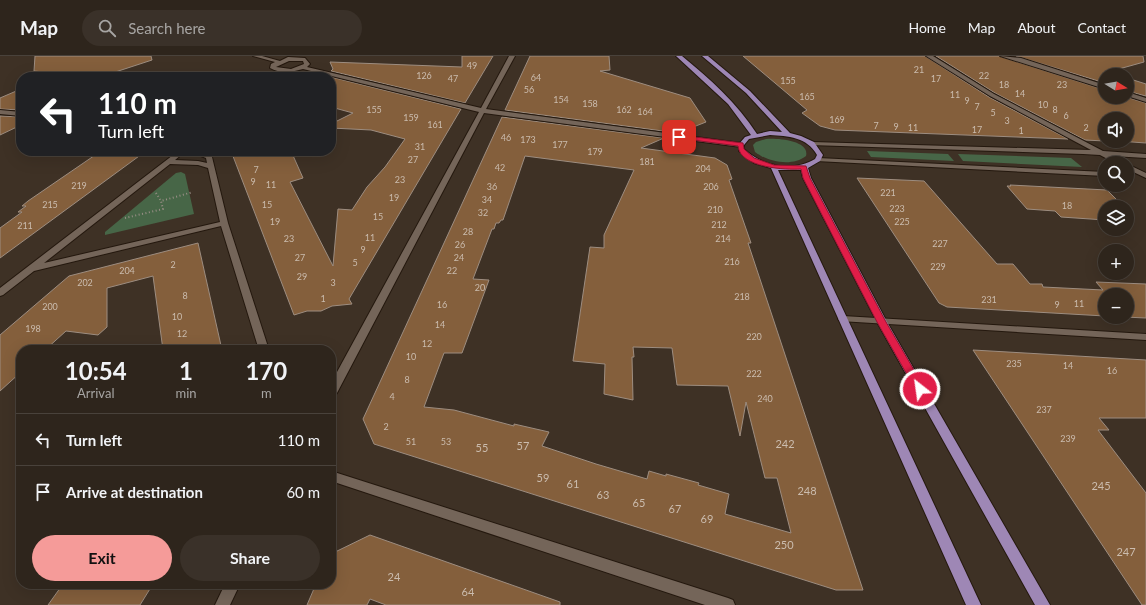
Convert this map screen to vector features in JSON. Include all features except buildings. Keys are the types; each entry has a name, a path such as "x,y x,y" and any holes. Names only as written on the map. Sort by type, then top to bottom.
{"main road":[{"path":"679,56 713,86 736,111 754,135"},
{"path":"705,56 748,92 788,135"},
{"path":"770,133 788,135 812,144 818,149 820,155 818,160 804,167 784,168 752,160 741,150 741,145 747,138 754,135 770,133"},
{"path":"773,166 974,605"},
{"path":"804,167 807,178 882,322 1043,605"}],"street":[{"path":"256,56 279,62"},
{"path":"336,375 484,111 512,56"},
{"path":"928,56 992,95 1106,156"},
{"path":"1003,56 1019,59 1098,85"},
{"path":"302,67 305,66 307,62 299,57 273,65 273,68 283,70 302,67 323,72"},
{"path":"336,75 484,111 741,145"},
{"path":"1134,96 1146,100"},
{"path":"0,112 16,114"},
{"path":"812,144 1100,153 1146,156"},
{"path":"0,293 175,156"},
{"path":"206,156 209,158 224,223 262,345"},
{"path":"818,160 1098,174"},
{"path":"168,162 198,163 210,166"},
{"path":"1134,170 1146,176"},
{"path":"1134,176 1146,176"},
{"path":"31,269 224,223"},
{"path":"843,319 1146,337"},
{"path":"336,478 728,605"},
{"path":"222,605 230,589"}],"path":[{"path":"122,219 164,209 153,189"},
{"path":"160,201 192,192"}],"green space":[{"path":"766,139 777,139 798,143 803,146 806,151 806,156 794,161 773,161 755,152 753,145 756,142"},
{"path":"867,151 948,154 954,161 871,157"},
{"path":"958,154 1071,158 1082,167 963,161"},
{"path":"181,172 185,174 194,214 105,235 105,232 176,173"}],"route":[{"path":"679,137 741,145 741,150 745,155 761,164 784,168 804,167 807,178 882,322 920,389"}]}
